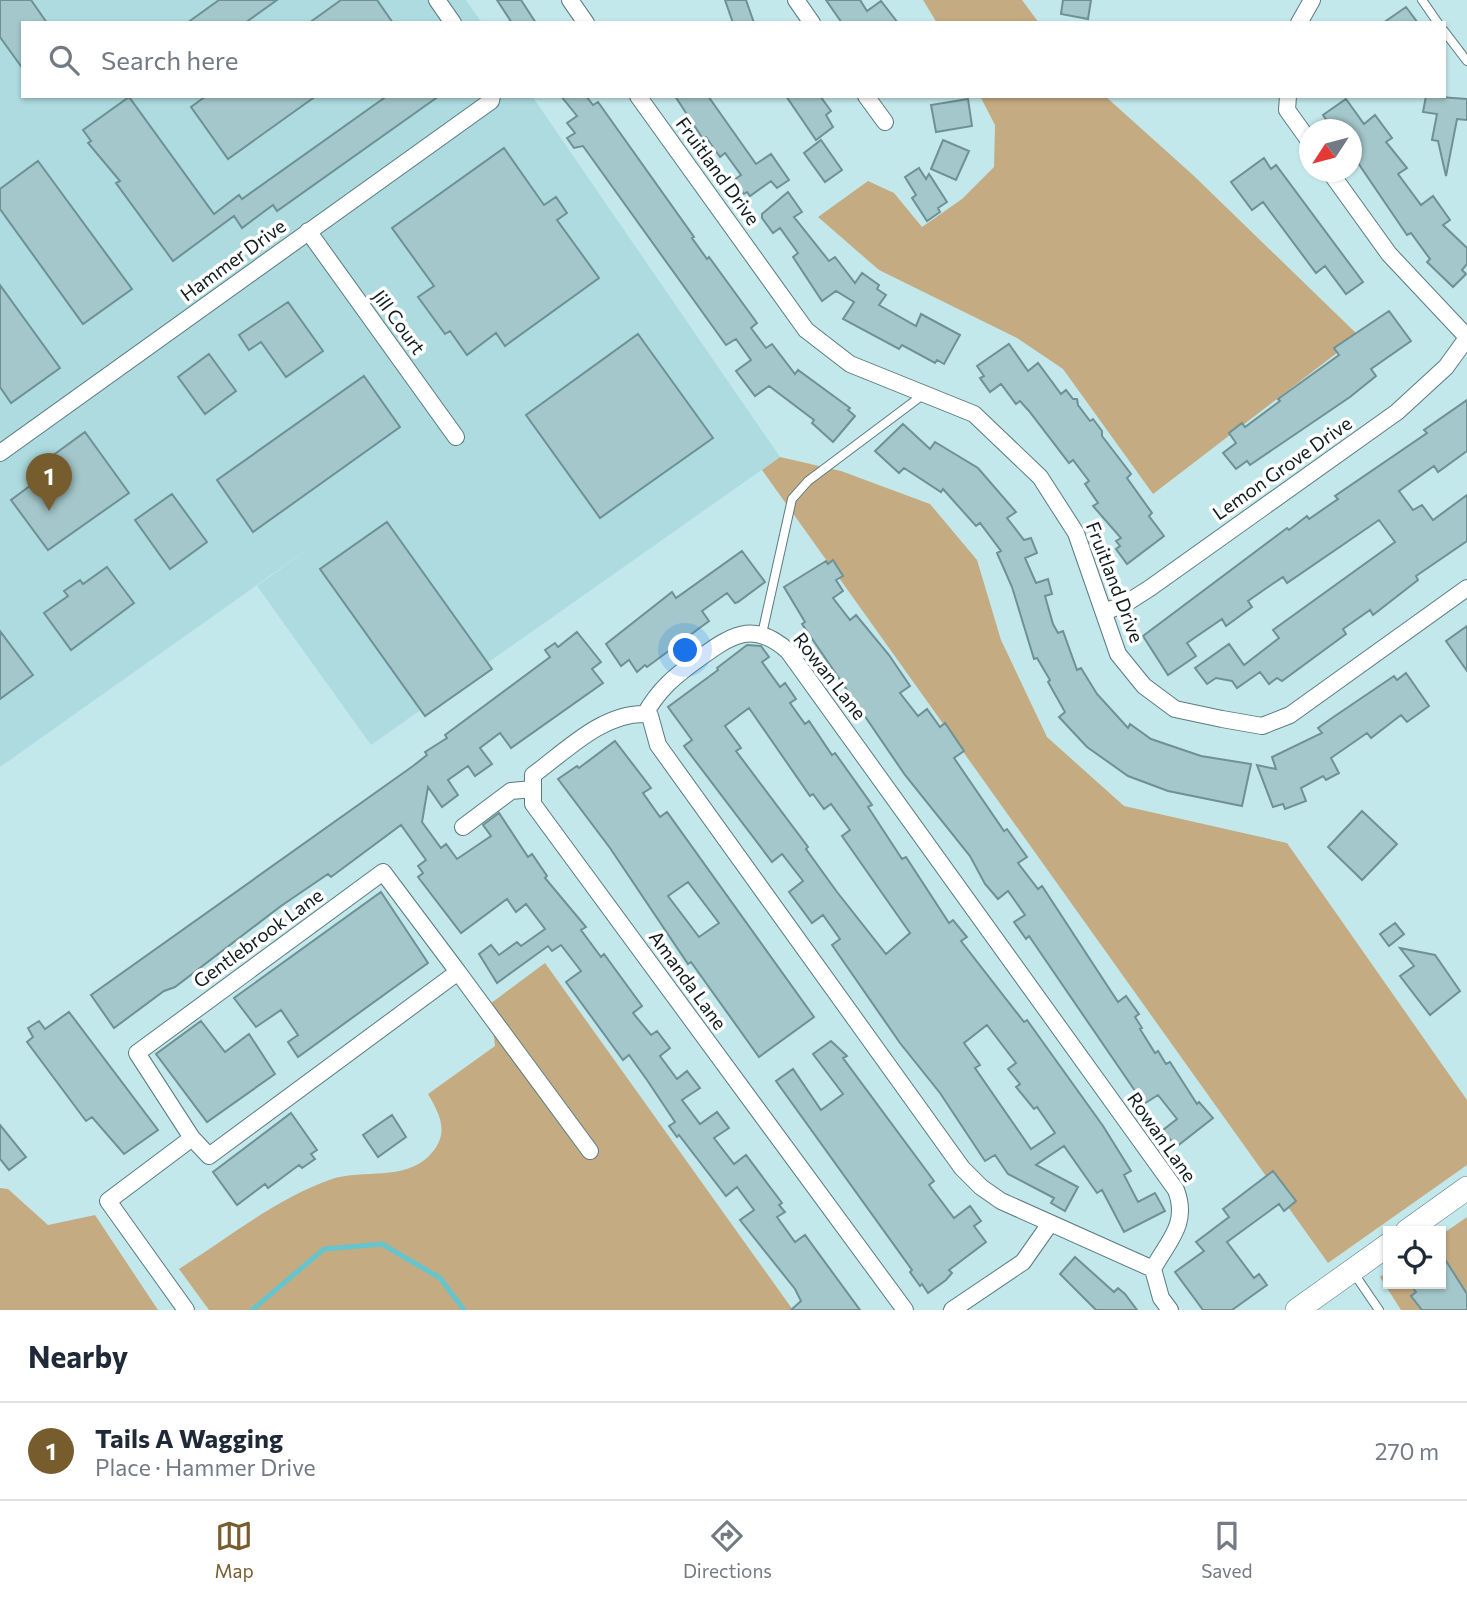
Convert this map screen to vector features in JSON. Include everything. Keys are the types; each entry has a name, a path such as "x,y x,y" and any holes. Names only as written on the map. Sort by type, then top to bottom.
{"main road":[{"path":"1414,1226 1467,1188"},
{"path":"1297,1310 1383,1249"}],"street":[{"path":"437,0 452,21"},
{"path":"570,0 585,21"},
{"path":"796,0 811,21"},
{"path":"1300,21 1312,0"},
{"name":"Fruitland Drive","path":"639,98 806,330 850,364 974,414 1040,477 1076,533 1118,654 1144,686 1175,709 1262,726 1290,715 1467,588"},
{"path":"867,98 885,122"},
{"path":"1288,98 1287,110 1299,127"},
{"name":"Hammer Drive","path":"0,453 492,99"},
{"path":"1337,182 1389,254 1467,338"},
{"name":"Jill Court","path":"308,232 456,437"},
{"name":"Lemon Grove Drive","path":"1104,612 1125,604 1150,588 1397,412 1446,367 1467,338"},
{"name":"Rowan Lane","path":"645,714 666,682 722,642 746,633 762,634 777,641 788,651 1176,1190 1180,1201 1180,1223 1153,1269"},
{"path":"463,827 511,791 533,789 533,775 606,722 628,713 650,716 657,745 962,1168 1001,1202 1049,1225 1130,1256 1153,1269 1161,1298 1170,1310"},
{"name":"Amanda Lane","path":"533,789 533,804 905,1310"},
{"name":"Gentlebrook Lane","path":"192,1138 137,1053 383,872 590,1151"},
{"path":"186,1310 108,1200 192,1138 209,1156 458,972"},
{"path":"952,1310 1023,1262 1049,1225"}],"lane":[{"path":"1422,0 1437,21"},
{"path":"1446,34 1467,61"},
{"path":"762,634 792,499 808,481 924,394"},
{"path":"1352,1271 1379,1310"}],"shaded area":[{"path":"0,0 466,0 481,21 21,21 21,98 533,98 780,457 371,745 257,586 319,541 0,767"},
{"path":"923,0 1022,0 1038,21 936,21"},
{"path":"981,98 1107,98 1194,176 1359,336 1153,494 1063,369 1017,338 879,270 818,217 868,181 894,193 922,227 962,199 994,167 995,125"},
{"path":"780,457 841,471 930,504 977,560 1001,640 1047,737 1124,806 1287,843 1467,1100 1467,1165 1328,1263 762,470"},
{"path":"545,963 793,1310 209,1310 179,1269 253,1219 312,1187 344,1176 408,1169 429,1156 440,1141 441,1125 437,1110 428,1094 495,1046 490,1004"},
{"path":"0,1188 8,1189 48,1225 95,1215 158,1310 0,1310"},
{"path":"1467,1217 1467,1310 1401,1310 1388,1289 1446,1289 1446,1232"}],"building":[{"path":"0,0 31,0 46,21 21,21 21,66 0,37"},
{"path":"219,0 277,0 248,21 190,21"},
{"path":"341,0 377,0 392,21 312,21"},
{"path":"497,0 521,0 535,21 511,21"},
{"path":"725,0 746,0 753,21 732,21"},
{"path":"826,0 860,0 867,11 881,1 896,21 841,21"},
{"path":"1063,0 1091,0 1088,19 1061,14"},
{"path":"1406,7 1416,21 1386,21"},
{"path":"130,98 214,214 239,195 242,199 384,98 436,98 277,211 273,205 242,228 234,216 173,261 116,183 120,181 88,143 91,141 83,130"},
{"path":"203,98 313,98 228,159 191,107"},
{"path":"563,98 588,98 593,105 598,102 707,259 709,257 757,323 751,328 766,348 772,344 795,374 798,370 850,408 848,410 855,416 833,442 812,423 814,420 769,386 755,396 736,371 751,360 736,339 726,345 583,146 574,148 567,138 575,133 567,123 577,116"},
{"path":"676,98 709,98 756,164 771,154 789,180 777,188 771,181 750,196 747,192 744,194 734,180 741,175 725,153 720,157 706,137 703,139"},
{"path":"787,98 821,98 831,111 826,115 833,127 816,140"},
{"path":"1426,98 1467,99 1467,120 1457,119 1446,176 1438,141 1432,140 1437,114 1423,112"},
{"path":"968,99 972,126 936,132 931,105"},
{"path":"1346,99 1360,119 1326,119 1323,115"},
{"path":"1375,115 1392,138 1386,142 1407,168 1398,174 1421,205 1433,196 1450,220 1443,225 1467,248 1467,264 1462,270 1466,274 1453,287 1427,262 1430,259 1411,233 1407,235 1362,169 1362,121 1364,124"},
{"path":"821,140 842,170 825,182 804,153"},
{"path":"943,140 969,151 956,180 931,169"},
{"path":"504,148 544,205 556,197 567,213 557,220 599,278 505,346 496,333 467,355 450,331 445,334 418,297 434,286 392,228"},
{"path":"1264,158 1271,169 1276,165 1363,282 1346,294 1325,266 1316,273 1263,202 1252,210 1231,182"},
{"path":"38,161 132,289 83,324 0,209 0,189"},
{"path":"919,168 926,179 929,174 947,202 938,208 940,212 927,221 912,198 916,195 905,177"},
{"path":"788,192 802,212 794,217 829,261 835,257 855,283 862,273 879,285 877,289 886,295 879,305 916,326 921,314 960,335 944,364 937,360 935,363 902,345 899,349 843,319 854,302 836,291 822,301 793,257 798,253 780,228 773,233 762,218 762,214"},
{"path":"0,285 60,368 11,403 0,387"},
{"path":"288,302 323,351 286,377 261,342 249,350 239,335"},
{"path":"1389,311 1411,341 1371,369 1376,376 1350,397 1250,465 1247,461 1236,469 1223,453 1236,443 1229,433 1242,423 1245,427 1280,401 1278,399 1339,355 1334,348"},
{"path":"638,334 713,438 600,518 526,415"},
{"path":"1009,344 1028,371 1038,363 1061,394 1066,390 1073,399 1077,399 1078,405 1090,421 1093,419 1102,431 1102,436 1131,474 1127,478 1152,513 1149,516 1164,536 1127,564 1116,549 1120,546 1116,541 1121,538 1093,506 1098,503 1085,484 1089,481 1073,460 1069,463 1029,411 1020,401 1016,404 1001,384 990,392 980,378 984,376 977,366"},
{"path":"209,354 236,391 205,414 178,377"},
{"path":"364,376 400,427 253,532 217,480"},
{"path":"1467,400 1467,451 1438,472 1434,466 1399,491 1413,510 1422,505 1433,520 1467,495 1467,541 1416,576 1418,580 1373,615 1370,610 1343,629 1346,634 1282,681 1277,678 1269,684 1260,672 1237,688 1232,681 1216,678 1207,684 1195,668 1229,644 1244,665 1279,638 1273,630 1395,542 1379,520 1287,583 1283,577 1268,587 1248,601 1252,607 1226,626 1222,619 1187,643 1196,656 1168,675 1143,636 1287,528 1289,530 1307,516 1309,519 1338,499 1335,496 1427,433 1424,430"},
{"path":"903,424 930,449 935,442 978,468 1016,512 1007,518 1024,540 1031,538 1037,553 1025,558 1036,583 1048,579 1052,594 1045,596 1053,624 1058,633 1063,631 1077,670 1081,668 1097,694 1128,728 1130,724 1151,739 1201,756 1251,764 1242,806 1168,791 1128,776 1087,747 1059,717 1065,712 1048,682 1050,680 1037,658 1034,659 1012,587 997,553 1001,551 980,523 976,526 943,489 941,492 904,468 899,473 875,451"},
{"path":"85,432 129,493 48,550 11,500 54,468 48,459"},
{"path":"172,494 207,542 170,569 135,520"},
{"path":"387,522 492,669 425,716 320,569"},
{"path":"742,551 765,582 738,602 735,603 727,593 702,611 709,621 647,667 645,665 637,672 629,660 621,666 606,644 672,592 676,598"},
{"path":"833,560 843,576 836,580 843,591 833,598 850,620 856,615 889,655 910,686 900,693 918,716 927,709 940,727 945,723 964,751 954,758 1004,831 1007,829 1027,857 1018,863 1038,889 1042,886 1118,1002 1126,996 1139,1014 1135,1017 1155,1053 1158,1051 1166,1064 1170,1062 1197,1104 1199,1102 1213,1118 1176,1147 1163,1130 1177,1119 1158,1095 1144,1104 1029,936 1026,939 1014,922 1025,915 1008,891 998,899 985,884 970,856 905,775 802,624 805,622 784,587 826,561 828,564"},
{"path":"107,567 134,603 71,650 44,613 68,596 64,591 80,580 83,584"},
{"path":"1467,626 1467,671 1446,641"},
{"path":"0,631 33,675 0,699"},
{"path":"577,632 601,662 592,669 603,683 511,748 500,733 480,748 492,764 475,776 468,766 448,780 458,795 442,807 428,787 422,822 441,848 446,844 457,859 491,836 483,825 499,813 528,857 532,854 547,876 545,878 586,927 581,930 601,957 604,954 642,1006 633,1013 651,1035 657,1031 670,1048 660,1056 677,1079 687,1071 700,1088 682,1100 700,1124 717,1112 729,1128 714,1138 734,1164 746,1155 782,1203 779,1205 785,1212 777,1217 795,1242 805,1235 860,1310 791,1310 801,1301 795,1289 740,1220 754,1210 737,1187 726,1196 679,1135 677,1137 669,1126 675,1122 647,1080 629,1055 623,1060 566,982 581,971 561,945 552,951 548,946 497,983 479,954 491,945 499,955 517,942 521,946 545,929 526,904 516,912 507,899 461,933 418,877 423,873 418,866 426,860 401,825 331,877 328,874 281,906 175,987 164,991 114,1028 91,995 413,766 427,755 425,752 447,738 445,735 550,657 545,650 555,643 558,647"},
{"path":"747,645 761,646 769,657 762,662 780,687 785,683 796,699 790,703 805,724 809,721 832,755 835,753 872,805 868,807 902,859 906,857 949,923 953,920 967,937 961,941 1024,1022 1027,1020 1103,1126 1131,1171 1124,1175 1138,1202 1155,1193 1165,1211 1124,1232 1102,1190 1097,1193 1064,1146 1036,1165 1078,1187 1065,1211 1051,1203 1054,1198 1008,1174 995,1155 985,1161 940,1093 900,1043 832,945 840,939 823,915 812,923 789,892 803,881 782,854 772,862 684,746 692,740 668,707 718,670 717,668","holes":["749,708 810,796 813,794 824,809 831,804 850,830 842,836 910,933 886,954 837,892 806,849 808,847 736,751 741,748 725,726","987,1025 1016,1063 1008,1069 1020,1084 1016,1087 1034,1109 1037,1107 1055,1133 1031,1149 975,1068 980,1065 964,1043"]},
{"path":"1406,673 1429,706 1407,722 1401,715 1371,738 1367,733 1331,758 1339,773 1326,780 1323,776 1301,788 1306,801 1285,809 1283,804 1273,807 1257,765 1276,769 1272,757 1322,733 1318,728 1394,676 1397,680"},
{"path":"615,741 651,788 643,793 660,817 667,812 814,1017 759,1057 691,962 688,964 610,848 558,779 577,766 579,768","holes":["688,882 719,923 699,937 668,896"]},
{"path":"1362,811 1397,844 1362,880 1328,847"},
{"path":"381,892 428,963 298,1057 288,1042 298,1035 281,1010 256,1027 234,998"},
{"path":"1395,923 1404,934 1389,946 1380,934"},
{"path":"1400,948 1435,955 1460,991 1430,1015 1400,976 1414,966"},
{"path":"69,1012 158,1130 124,1154 92,1117 86,1121 27,1042 33,1037 28,1028 39,1021 45,1029"},
{"path":"201,1021 225,1052 249,1034 275,1074 207,1122 156,1054"},
{"path":"831,1041 847,1056 843,1058 934,1181 929,1185 954,1218 970,1206 981,1221 974,1226 986,1242 949,1270 952,1273 946,1280 928,1293 922,1284 920,1286 910,1272 912,1270 776,1081 793,1069 821,1110 843,1094 813,1054"},
{"path":"291,1113 317,1150 311,1154 315,1159 302,1168 299,1165 268,1188 265,1184 237,1205 213,1172"},
{"path":"392,1115 406,1137 378,1157 363,1135"},
{"path":"0,1125 26,1157 9,1170 0,1159"},
{"path":"1273,1171 1296,1201 1284,1211 1279,1204 1227,1242 1254,1278 1259,1274 1267,1285 1232,1310 1203,1310 1175,1272 1204,1251 1196,1242 1229,1217 1223,1209"},
{"path":"1075,1257 1114,1292 1118,1288 1137,1310 1096,1310 1060,1274"},
{"path":"1446,1261 1467,1294 1467,1310 1422,1310 1411,1296 1416,1292 1414,1289 1446,1289"}],"waterway":[{"path":"252,1310 324,1249 382,1244 440,1278 464,1310"}],"place":[{"name":"Tails A Wagging","path":"49,511"}]}
